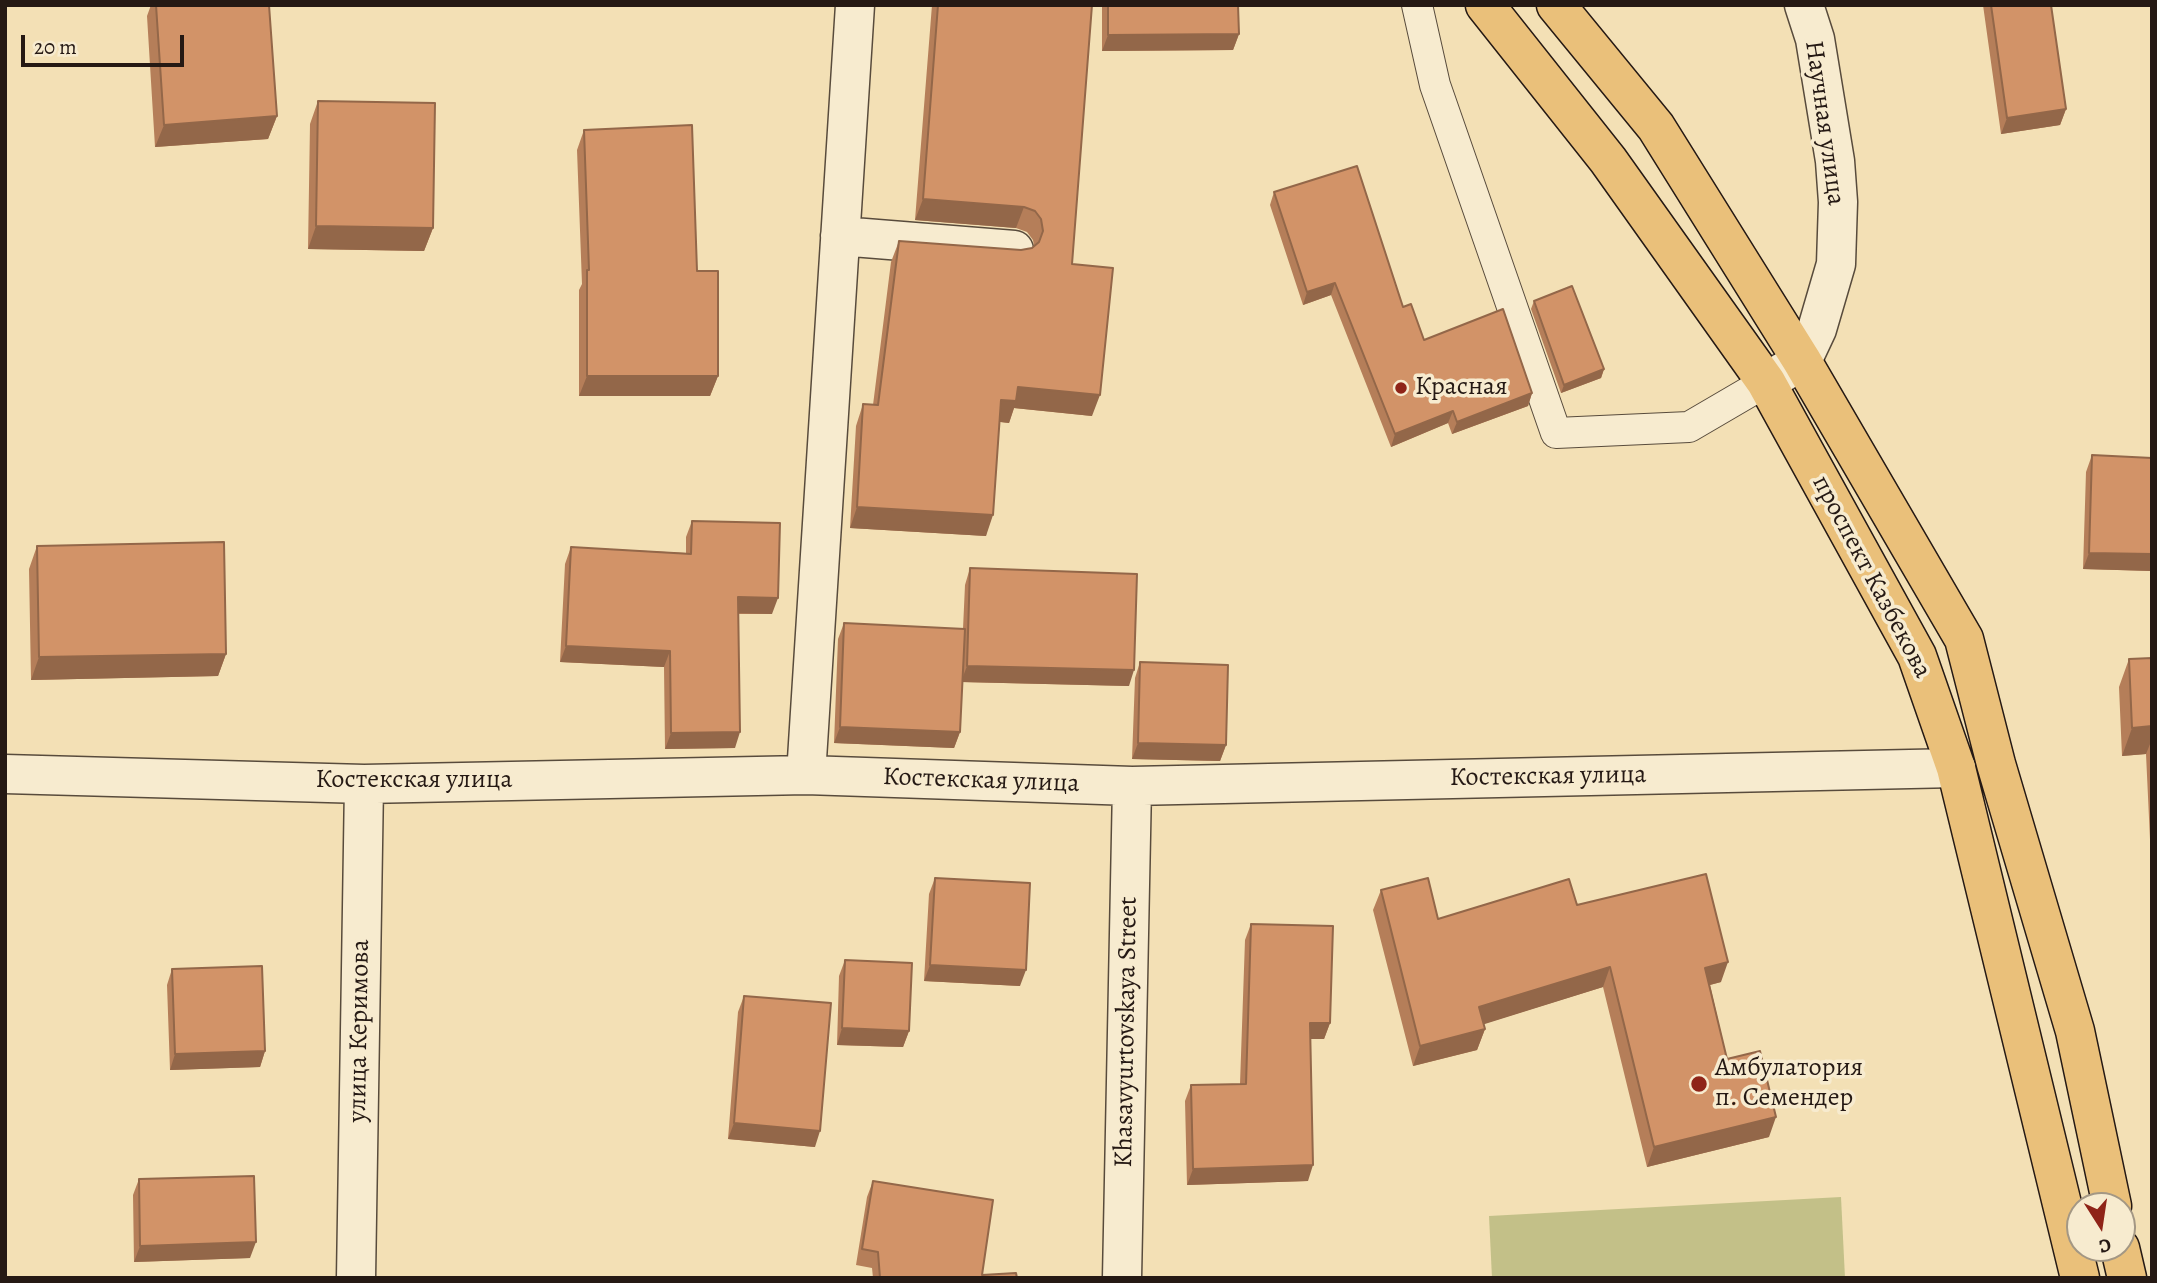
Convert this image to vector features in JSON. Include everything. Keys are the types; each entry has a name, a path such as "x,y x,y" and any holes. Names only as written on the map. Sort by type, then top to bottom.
{"highway":[{"name":"проспект Казбекова","path":"1485,5 1608,160 1766,382 1917,656 1956,768 2080,1278"},
{"name":"проспект Казбекова","path":"1556,5 1656,127 1802,361 1964,639 1996,764 2075,1031 2109,1192"}],"street":[{"path":"806,775 855,5"},
{"name":"Научная улица","path":"1802,361 1817,329 1836,264 1838,202 1835,161 1815,39 1804,5"},
{"path":"840,236 1014,250"},
{"path":"1766,382 1802,361"},
{"name":"Костекская улица","path":"5,774 364,784 806,775 1132,786 1956,768"},
{"name":"улица Керимова","path":"356,1278 364,784"},
{"name":"Khasavyurtovskaya Street","path":"1122,1278 1132,786"}],"lane":[{"path":"1417,5 1435,85 1556,433 1689,427 1766,382"}],"shaded area":[{"path":"1841,1197 1845,1278 1492,1278 1489,1216"}],"building":[{"path":"156,5 269,5 277,116 164,125"},
{"path":"938,5 1092,5 1072,264 1113,268 1100,395 1018,387 1016,401 1001,400 993,515 857,507 863,404 878,405 899,241 1021,250 1032,248 1039,242 1043,231 1041,219 1035,211 1024,207 923,199"},
{"path":"1108,5 1238,5 1239,34 1108,35"},
{"path":"1991,5 2051,5 2066,109 2007,118"},
{"path":"318,101 435,103 433,228 316,226"},
{"path":"692,125 697,271 718,271 718,376 587,376 589,270 584,130"},
{"path":"1357,166 1403,307 1411,304 1424,340 1503,309 1532,393 1457,422 1453,411 1395,434 1335,283 1307,292 1274,192"},
{"path":"1572,286 1604,369 1564,385 1534,301"},
{"path":"2092,455 2152,458 2152,554 2089,553"},
{"path":"692,521 780,523 778,598 738,597 740,732 671,733 670,651 566,646 571,547 691,554"},
{"path":"224,542 226,654 39,657 37,546"},
{"path":"970,568 1137,574 1134,670 967,666"},
{"path":"844,623 965,629 960,732 840,727"},
{"path":"2152,658 2152,726 2132,728 2129,659"},
{"path":"1140,662 1228,665 1226,745 1138,743"},
{"path":"1706,874 1728,962 1705,968 1727,1059 1760,1051 1776,1117 1654,1147 1610,967 1479,1007 1485,1029 1420,1046 1381,890 1428,878 1438,919 1569,879 1577,905"},
{"path":"935,878 1030,883 1026,970 930,965"},
{"path":"1251,924 1333,926 1330,1023 1310,1023 1313,1165 1193,1169 1191,1085 1246,1084"},
{"path":"845,960 912,963 909,1031 842,1028"},
{"path":"262,966 265,1051 175,1054 172,969"},
{"path":"744,996 831,1003 820,1131 734,1123"},
{"path":"254,1176 256,1242 140,1246 139,1179"},
{"path":"873,1181 993,1200 982,1275 1016,1273 1017,1278 880,1278 878,1252 862,1249"}],"place":[{"name":"Красная","path":"1401,388"},
{"name":"Амбулатория п. Семендер","path":"1699,1084"}]}
